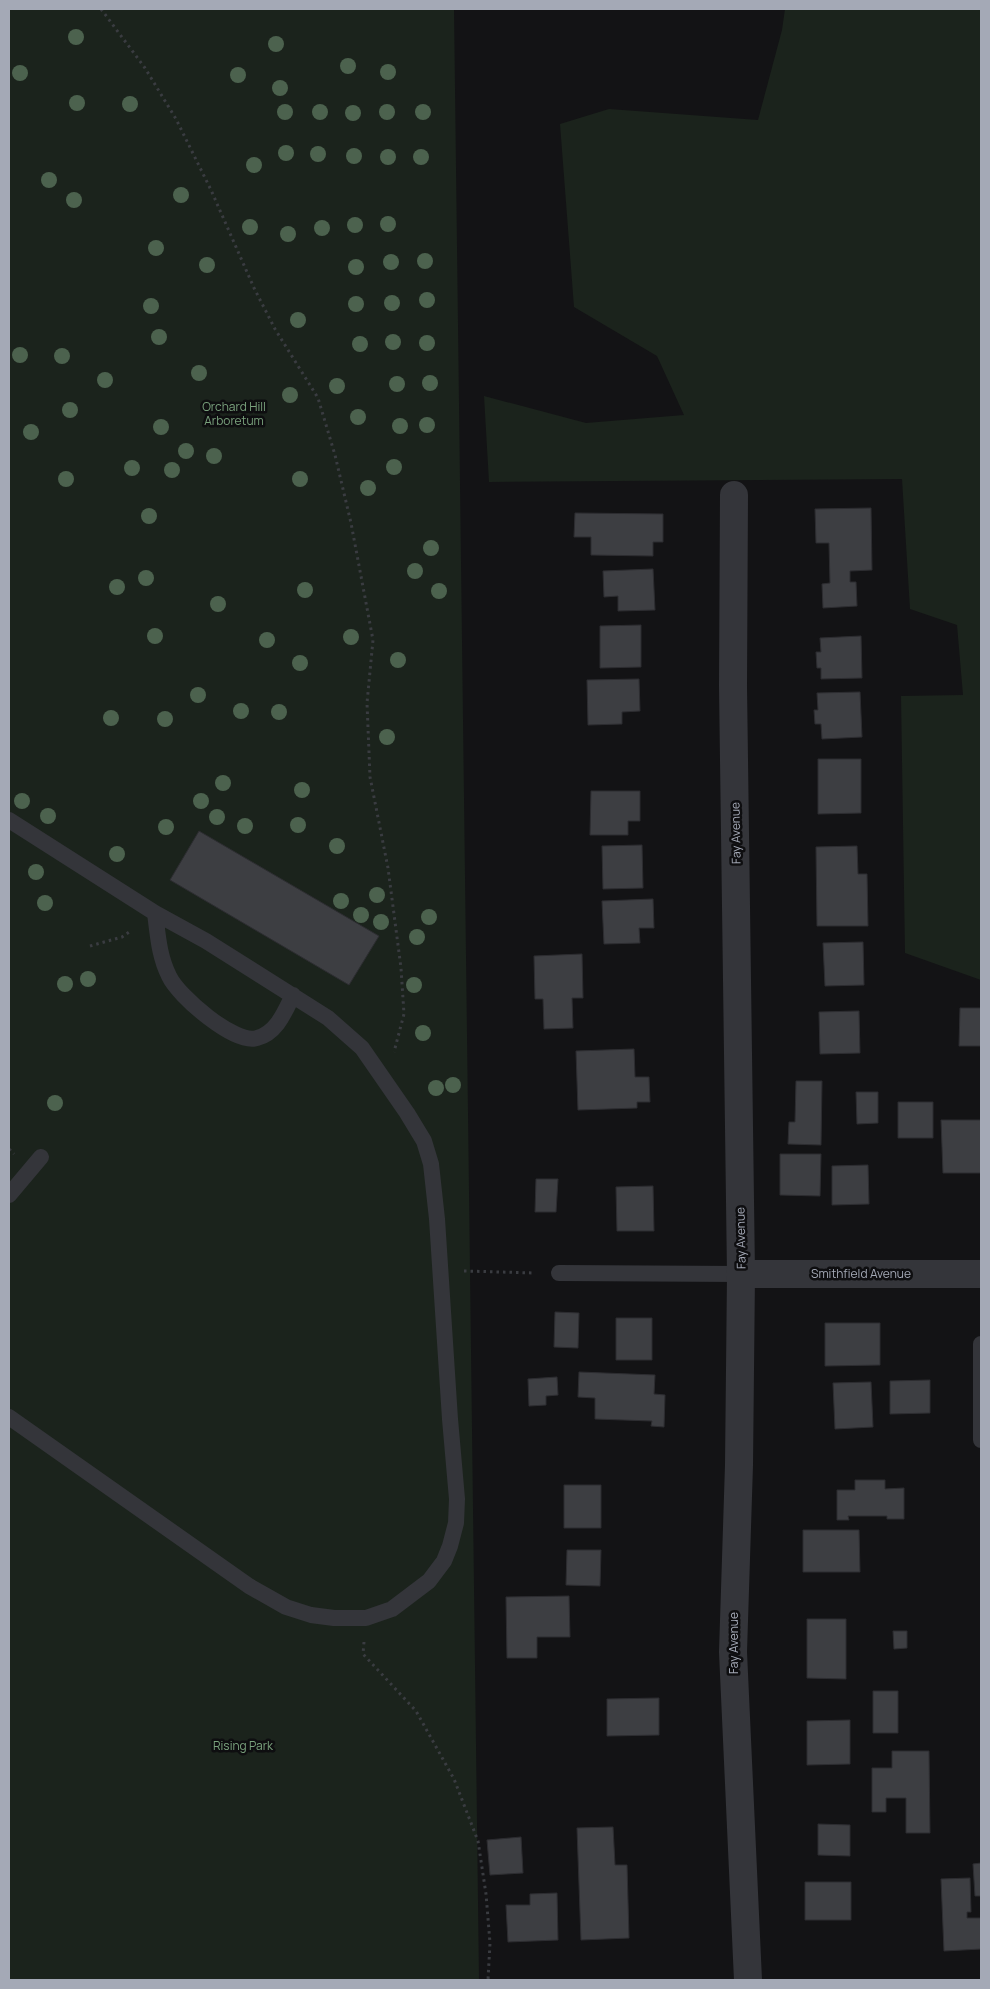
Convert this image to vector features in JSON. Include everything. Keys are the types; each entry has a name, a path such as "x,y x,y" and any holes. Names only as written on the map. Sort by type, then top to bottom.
{"street":[{"name":"Fay Avenue","path":"734,496 733,686 741,1274 740,1465 733,1652 748,1980"},
{"name":"Smithfield Avenue","path":"741,1274 981,1274"}],"lane":[{"path":"9,820 155,913 206,941 328,1018 362,1048 407,1112 424,1141 431,1164 437,1219 458,1499 456,1523 450,1546 444,1561 429,1581 392,1609 366,1618 334,1618 311,1615 286,1607 249,1586 9,1417"},
{"path":"155,913 160,954 170,979 182,996 214,1021 240,1036 256,1039 273,1029 282,1017 293,995"},
{"path":"9,1195 41,1157"},
{"path":"558,1274 741,1274"},
{"path":"981,1344 981,1440"}],"path":[{"path":"101,9 145,68 176,119 211,190 254,288 275,329 318,398 335,455 351,523 373,640 367,703 370,777 388,868 401,968 404,1014 386,1084"},
{"path":"90,946 122,937"},
{"path":"440,1271 558,1274"},
{"path":"366,1618 363,1654 416,1711 454,1779 478,1841 486,1894 490,1943 488,1980"}],"green space":[{"name":"Rising Park","path":"9,9 454,9 479,1980 9,1980"},
{"path":"785,9 981,9 981,980 905,953 901,696 963,695 957,625 910,609 902,479 489,482 484,396 586,423 684,415 657,356 574,307 560,124 609,109 758,120 782,30"}],"building":[{"path":"871,508 872,570 850,571 850,582 856,582 857,606 823,608 822,584 830,583 829,543 816,543 815,509"},
{"path":"575,513 663,514 663,542 653,542 653,556 591,555 591,537 574,537"},
{"path":"653,569 655,610 618,611 618,596 604,597 603,571"},
{"path":"641,625 641,667 600,668 600,626"},
{"path":"861,636 862,678 821,679 821,668 817,668 816,652 821,652 820,638"},
{"path":"639,679 640,711 622,712 622,724 588,725 587,680"},
{"path":"860,692 862,737 822,739 821,724 815,724 814,710 818,710 817,693"},
{"path":"818,759 861,759 861,813 818,814"},
{"path":"591,791 640,791 640,821 628,821 628,835 590,835"},
{"path":"199,831 379,936 349,985 170,880"},
{"path":"642,845 643,888 603,889 602,846"},
{"path":"857,846 858,874 867,874 868,926 817,926 816,847"},
{"path":"653,899 654,928 639,928 640,943 604,944 602,901"},
{"path":"863,942 864,985 825,986 823,943"},
{"path":"582,954 583,998 572,998 573,1028 544,1029 543,999 535,999 534,956"},
{"path":"960,1008 981,1008 981,1046 959,1046"},
{"path":"859,1011 860,1053 820,1054 819,1012"},
{"path":"634,1049 635,1077 649,1077 650,1102 637,1102 637,1108 578,1110 576,1051"},
{"path":"796,1081 822,1081 821,1145 788,1144 789,1122 795,1122"},
{"path":"856,1092 878,1092 878,1123 857,1124"},
{"path":"898,1102 933,1102 933,1138 898,1138"},
{"path":"941,1120 981,1120 981,1173 943,1173"},
{"path":"780,1154 821,1154 820,1196 780,1195"},
{"path":"868,1165 869,1204 832,1205 832,1166"},
{"path":"536,1179 558,1179 556,1212 535,1212"},
{"path":"653,1186 654,1231 617,1231 616,1187"},
{"path":"555,1312 579,1313 578,1348 554,1347"},
{"path":"616,1318 652,1318 652,1360 616,1360"},
{"path":"825,1323 880,1323 880,1365 825,1366"},
{"path":"579,1372 655,1375 654,1394 665,1395 664,1427 651,1426 652,1421 595,1419 595,1398 578,1397"},
{"path":"557,1377 558,1395 546,1396 546,1405 529,1406 528,1379"},
{"path":"930,1380 930,1413 890,1414 890,1381"},
{"path":"871,1382 873,1427 835,1429 833,1383"},
{"path":"855,1480 885,1480 885,1489 904,1488 904,1519 887,1519 887,1516 848,1516 849,1520 837,1520 837,1490 855,1490"},
{"path":"564,1485 601,1485 601,1528 564,1528"},
{"path":"803,1530 859,1530 860,1572 803,1572"},
{"path":"567,1550 601,1550 600,1586 566,1585"},
{"path":"569,1596 570,1637 537,1637 537,1658 507,1658 506,1597"},
{"path":"807,1619 846,1619 846,1679 807,1678"},
{"path":"893,1631 907,1631 907,1648 894,1649"},
{"path":"873,1691 898,1691 898,1733 873,1733"},
{"path":"659,1698 659,1735 607,1736 607,1699"},
{"path":"850,1720 850,1764 807,1765 807,1721"},
{"path":"892,1751 929,1751 930,1833 906,1833 906,1798 886,1798 886,1812 872,1812 872,1768 892,1768"},
{"path":"818,1824 850,1825 850,1856 818,1855"},
{"path":"613,1827 615,1865 627,1865 629,1938 581,1940 577,1828"},
{"path":"521,1837 523,1873 490,1875 487,1840"},
{"path":"981,1863 981,1896 975,1896 973,1864"},
{"path":"970,1878 971,1912 967,1912 967,1918 981,1918 981,1949 944,1951 941,1879"},
{"path":"805,1882 851,1882 851,1920 805,1920"},
{"path":"557,1893 558,1940 508,1942 506,1905 530,1905 530,1894"}],"park label":[{"name":"Orchard Hill Arboretum","path":"234,414"}]}
